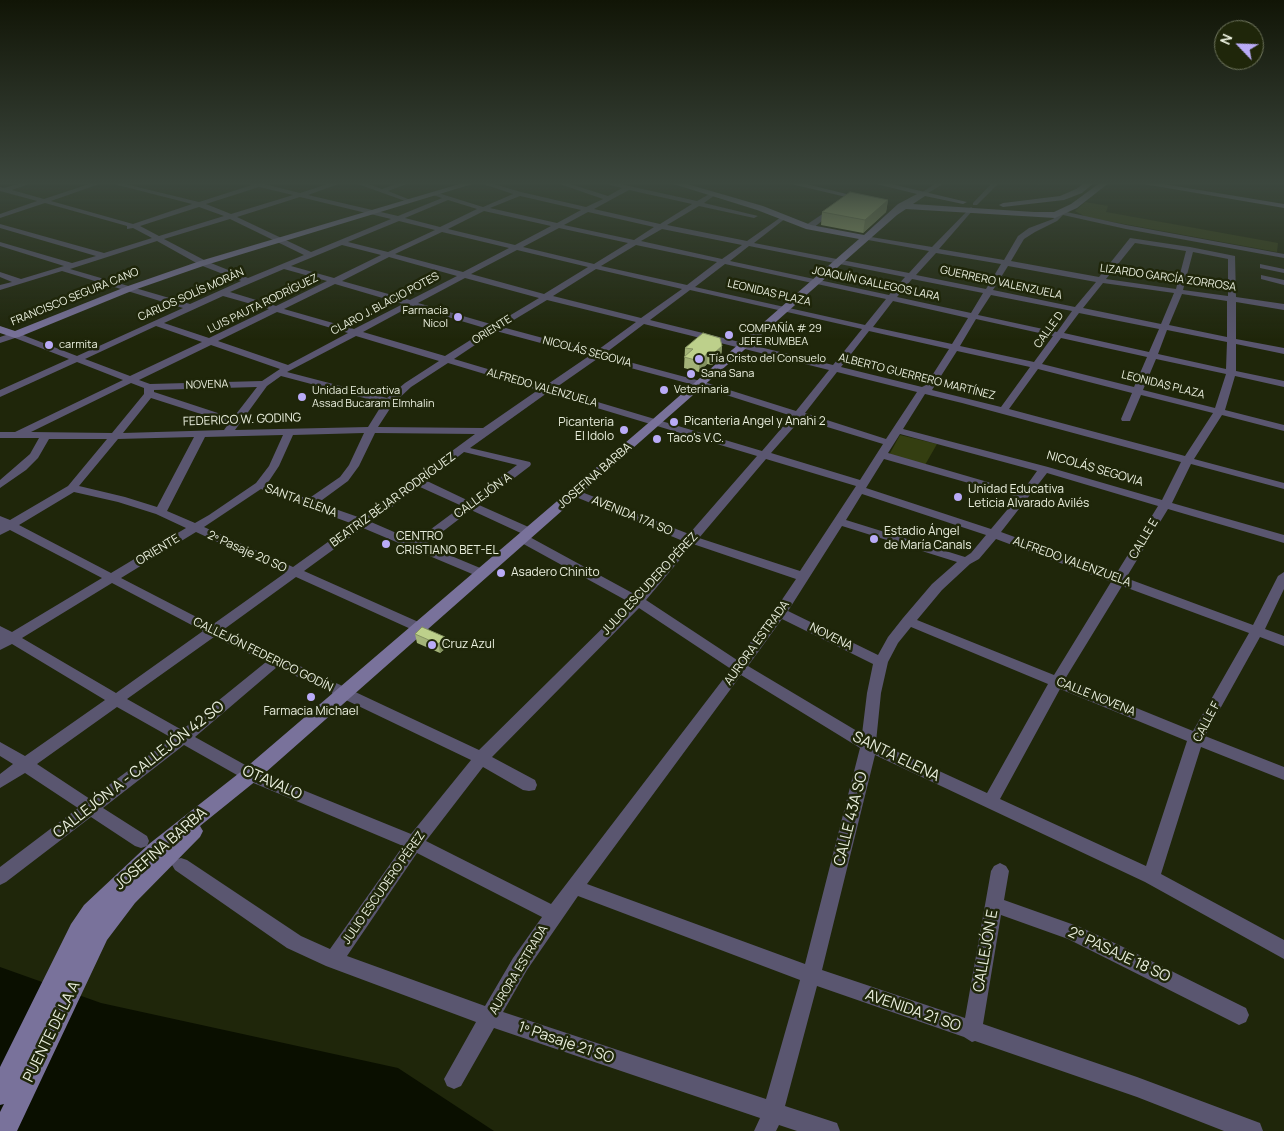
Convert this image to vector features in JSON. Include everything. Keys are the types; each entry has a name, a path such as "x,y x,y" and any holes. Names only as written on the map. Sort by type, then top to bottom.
{"street":[{"path":"31,235 105,256"},
{"path":"149,235 202,263 248,281"},
{"path":"0,288 171,235"},
{"path":"266,235 310,255"},
{"name":"FRANCISCO SEGURA CANO","path":"0,340 131,288 202,263 294,235"},
{"name":"CARLOS SOLÍS MORÁN","path":"0,394 223,292 357,235"},
{"name":"LUIS PAUTA RODRÍGUEZ","path":"17,435 132,381 430,235"},
{"name":"LEONIDAS PLAZA","path":"466,235 596,267 1037,366 1284,428"},
{"name":"CLARO J. BLACIO POTES","path":"228,432 264,384 284,371 538,235"},
{"name":"JOAQUÍN GALLEGOS LARA","path":"601,235 1284,384"},
{"name":"ORIENTE","path":"308,504 344,479 354,466 371,430 389,402 408,385 495,328 646,235"},
{"name":"GUERRERO VALENZUELA","path":"705,235 1284,351"},
{"name":"BEATRIZ BÉJAR RODRÍGUEZ","path":"0,782 419,482 485,431 598,354 758,235"},
{"name":"LIZARDO GARCÍA ZORROSA","path":"851,235 1100,280 1284,307"},
{"name":"JOSEFINA BARBA","path":"89,932 250,774 872,235"},
{"name":"JULIO ESCUDERO PÉREZ","path":"333,960 414,843 481,758 638,601 799,414 891,298 946,235"},
{"name":"AURORA ESTRADA","path":"454,1079 520,964 574,887 780,613 923,390 930,388 1025,235"},
{"path":"1164,235 1284,256"},
{"name":"CALLE D","path":"1003,411 1077,310 1133,240 1190,249"},
{"name":"ALBERTO GUERRERO MARTÍNEZ","path":"340,242 546,297 923,390 1284,486"},
{"path":"0,244 73,266"},
{"path":"1126,419 1139,392 1179,292 1190,249"},
{"name":"CALLE E","path":"990,802 1057,681 1165,504 1188,459 1218,412 1231,373 1233,342 1232,258 1230,256 1190,249"},
{"name":"NICOLÁS SEGOVIA","path":"283,266 495,328 598,354 701,384 889,443 1044,469 1284,539"},
{"path":"1263,266 1284,271"},
{"path":"63,269 190,307"},
{"path":"0,274 22,282"},
{"path":"1264,278 1284,283"},
{"name":"ALFREDO VALENZUELA","path":"223,292 444,361 765,453 1120,579 1284,641"},
{"path":"156,323 212,342 284,371 389,402"},
{"path":"0,329 132,381 149,390 235,422"},
{"name":"NOVENA","path":"149,390 264,384"},
{"path":"4,526 72,488 115,436 149,390"},
{"name":"ORIENTE","path":"4,638 111,578 260,486 274,466 290,431"},
{"name":"FEDERICO W. GODING","path":"0,435 115,436 290,431 485,431"},
{"path":"160,512 202,433"},
{"path":"0,485 34,456 46,435"},
{"path":"889,443 1025,496"},
{"name":"CALLEJÓN A","path":"417,545 526,464 463,449"},
{"name":"CALLE 43A SO","path":"769,1122 812,975 868,745 874,693 881,662 893,640 908,621 937,587 966,561 975,556 1025,496 1044,469"},
{"name":"SANTA ELENA","path":"419,482 525,535 638,601 740,668 868,745 1151,877 1284,950"},
{"name":"SANTA ELENA","path":"260,486 362,523 481,573"},
{"name":"2º Pasaje 20 SO","path":"72,488 121,499 160,512 418,627"},
{"name":"AVENIDA 17A SO","path":"575,493 692,540 804,577"},
{"path":"838,521 966,561"},
{"name":"CALLEJÓN FEDERICO GODÍN","path":"4,526 111,578 213,631 481,758 529,786"},
{"name":"CALLE F","path":"1151,877 1196,738 1257,631 1284,576"},
{"name":"NOVENA","path":"780,613 881,662"},
{"name":"CALLE NOVENA","path":"908,621 1284,774"},
{"name":"OTAVALO","path":"4,638 250,774 414,843 554,914"},
{"name":"CALLEJÓN A - CALLEJÓN 42 SO","path":"0,877 184,737 276,661"},
{"path":"0,748 141,841"},
{"name":"1º Pasaje 21 SO","path":"181,865 294,942 333,960 769,1122 829,1131"},
{"name":"CALLEJÓN E","path":"972,1032 1000,871"},
{"name":"AVENIDA 21 SO","path":"574,887 972,1032 1137,1087 1252,1131"},
{"name":"2° PASAJE 18 SO","path":"994,904 1098,944 1197,992 1239,1015"},
{"name":"PUENTE DE LA A","path":"0,1093 89,932"},
{"name":"PUENTE DE LA A","path":"4,1131 89,932"}],"green space":[{"path":"1183,235 1232,235 1278,243 1277,252"},
{"path":"900,435 937,444 925,465 889,455"}],"shaded area":[{"path":"0,967 101,1003 398,1068 494,1131 0,1131"}],"building":[{"path":"703,333 720,338 722,346 713,354 708,353 699,361 684,357 693,349 685,348"},
{"path":"422,627 445,637 438,644 415,634"}],"place":[{"name":"Farmacia Nicol","path":"458,317"},
{"name":"COMPAÑÍA # 29 JEFE RUMBEA","path":"729,335"},
{"name":"carmita","path":"49,345"},
{"name":"Tía Cristo del Consuelo","path":"699,359"},
{"name":"Sana Sana","path":"691,374"},
{"name":"Veterinaria","path":"664,390"},
{"name":"Unidad Educativa Assad Bucaram Elmhalin","path":"302,397"},
{"name":"Picanteria Angel y Anahi 2","path":"674,422"},
{"name":"Picanteria El Idolo","path":"624,430"},
{"name":"Taco's V.C.","path":"657,439"},
{"name":"Unidad Educativa Leticia Alvarado Avilés","path":"958,497"},
{"name":"Estadio Ángel de María Canals","path":"874,539"},
{"name":"CENTRO CRISTIANO BET-EL","path":"386,544"},
{"name":"Asadero Chinito","path":"501,573"},
{"name":"Cruz Azul","path":"432,645"},
{"name":"Farmacia Michael","path":"311,697"}]}
